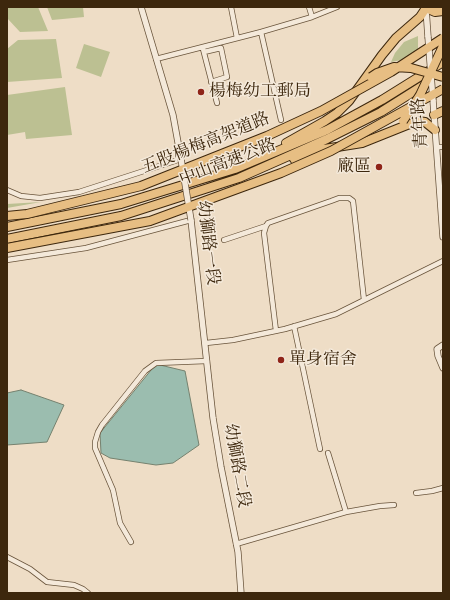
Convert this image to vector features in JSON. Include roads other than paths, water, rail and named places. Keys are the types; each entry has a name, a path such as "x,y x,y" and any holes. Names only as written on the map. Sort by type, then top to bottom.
{"highway":[{"path":"245,165 337,113 349,101 392,44 420,17 426,8 435,12 443,11"},
{"name":"五股楊梅高架道路","path":"7,216 27,214 141,186 267,136 321,111 391,72 443,38"},
{"path":"388,133 403,121 420,95 443,46"},
{"name":"中山高速公路","path":"7,227 121,204 235,169 327,130 382,100 443,62"},
{"path":"362,83 371,76 394,67 411,68 443,77"},
{"name":"中山高速公路","path":"7,239 121,216 239,178 328,139 381,112 443,73"},
{"path":"7,248 150,221 281,173 331,151 443,89"},
{"path":"434,115 443,111"},
{"path":"239,178 318,150 362,143 418,121 425,122 436,130"}],"street":[{"name":"幼獅路一段","path":"141,7 173,115 191,220 206,343"},
{"path":"231,7 238,38"},
{"path":"309,7 312,17"},
{"path":"204,50 238,38 312,17 337,7"},
{"name":"青年路","path":"426,8 434,115 440,147 443,237"},
{"path":"261,32 281,120"},
{"path":"156,59 221,48 227,77 211,82"},
{"path":"204,50 217,103"},
{"path":"7,190 21,196 40,198 79,192 181,159"},
{"path":"224,240 266,226 268,223 335,199 349,198 353,201 364,300"},
{"path":"7,260 86,248 191,220"},
{"path":"266,226 264,233 276,331"},
{"path":"206,343 233,340 276,331 336,314 443,261"},
{"path":"294,326 320,450"},
{"name":"幼獅路二段","path":"206,343 213,418 236,544 241,593"},
{"path":"443,345 437,349 443,368"},
{"path":"131,542 120,523 113,490 95,448 98,432 144,371 156,362 207,361"},
{"path":"328,453 346,512"},
{"path":"416,493 443,488"},
{"path":"236,544 346,512 394,505"},
{"path":"7,557 30,569 47,582 74,585 88,593"}],"place":[{"name":"楊梅幼工郵局","path":"201,92"},
{"name":"廠區","path":"379,167"},
{"name":"單身宿舍","path":"281,360"}]}
